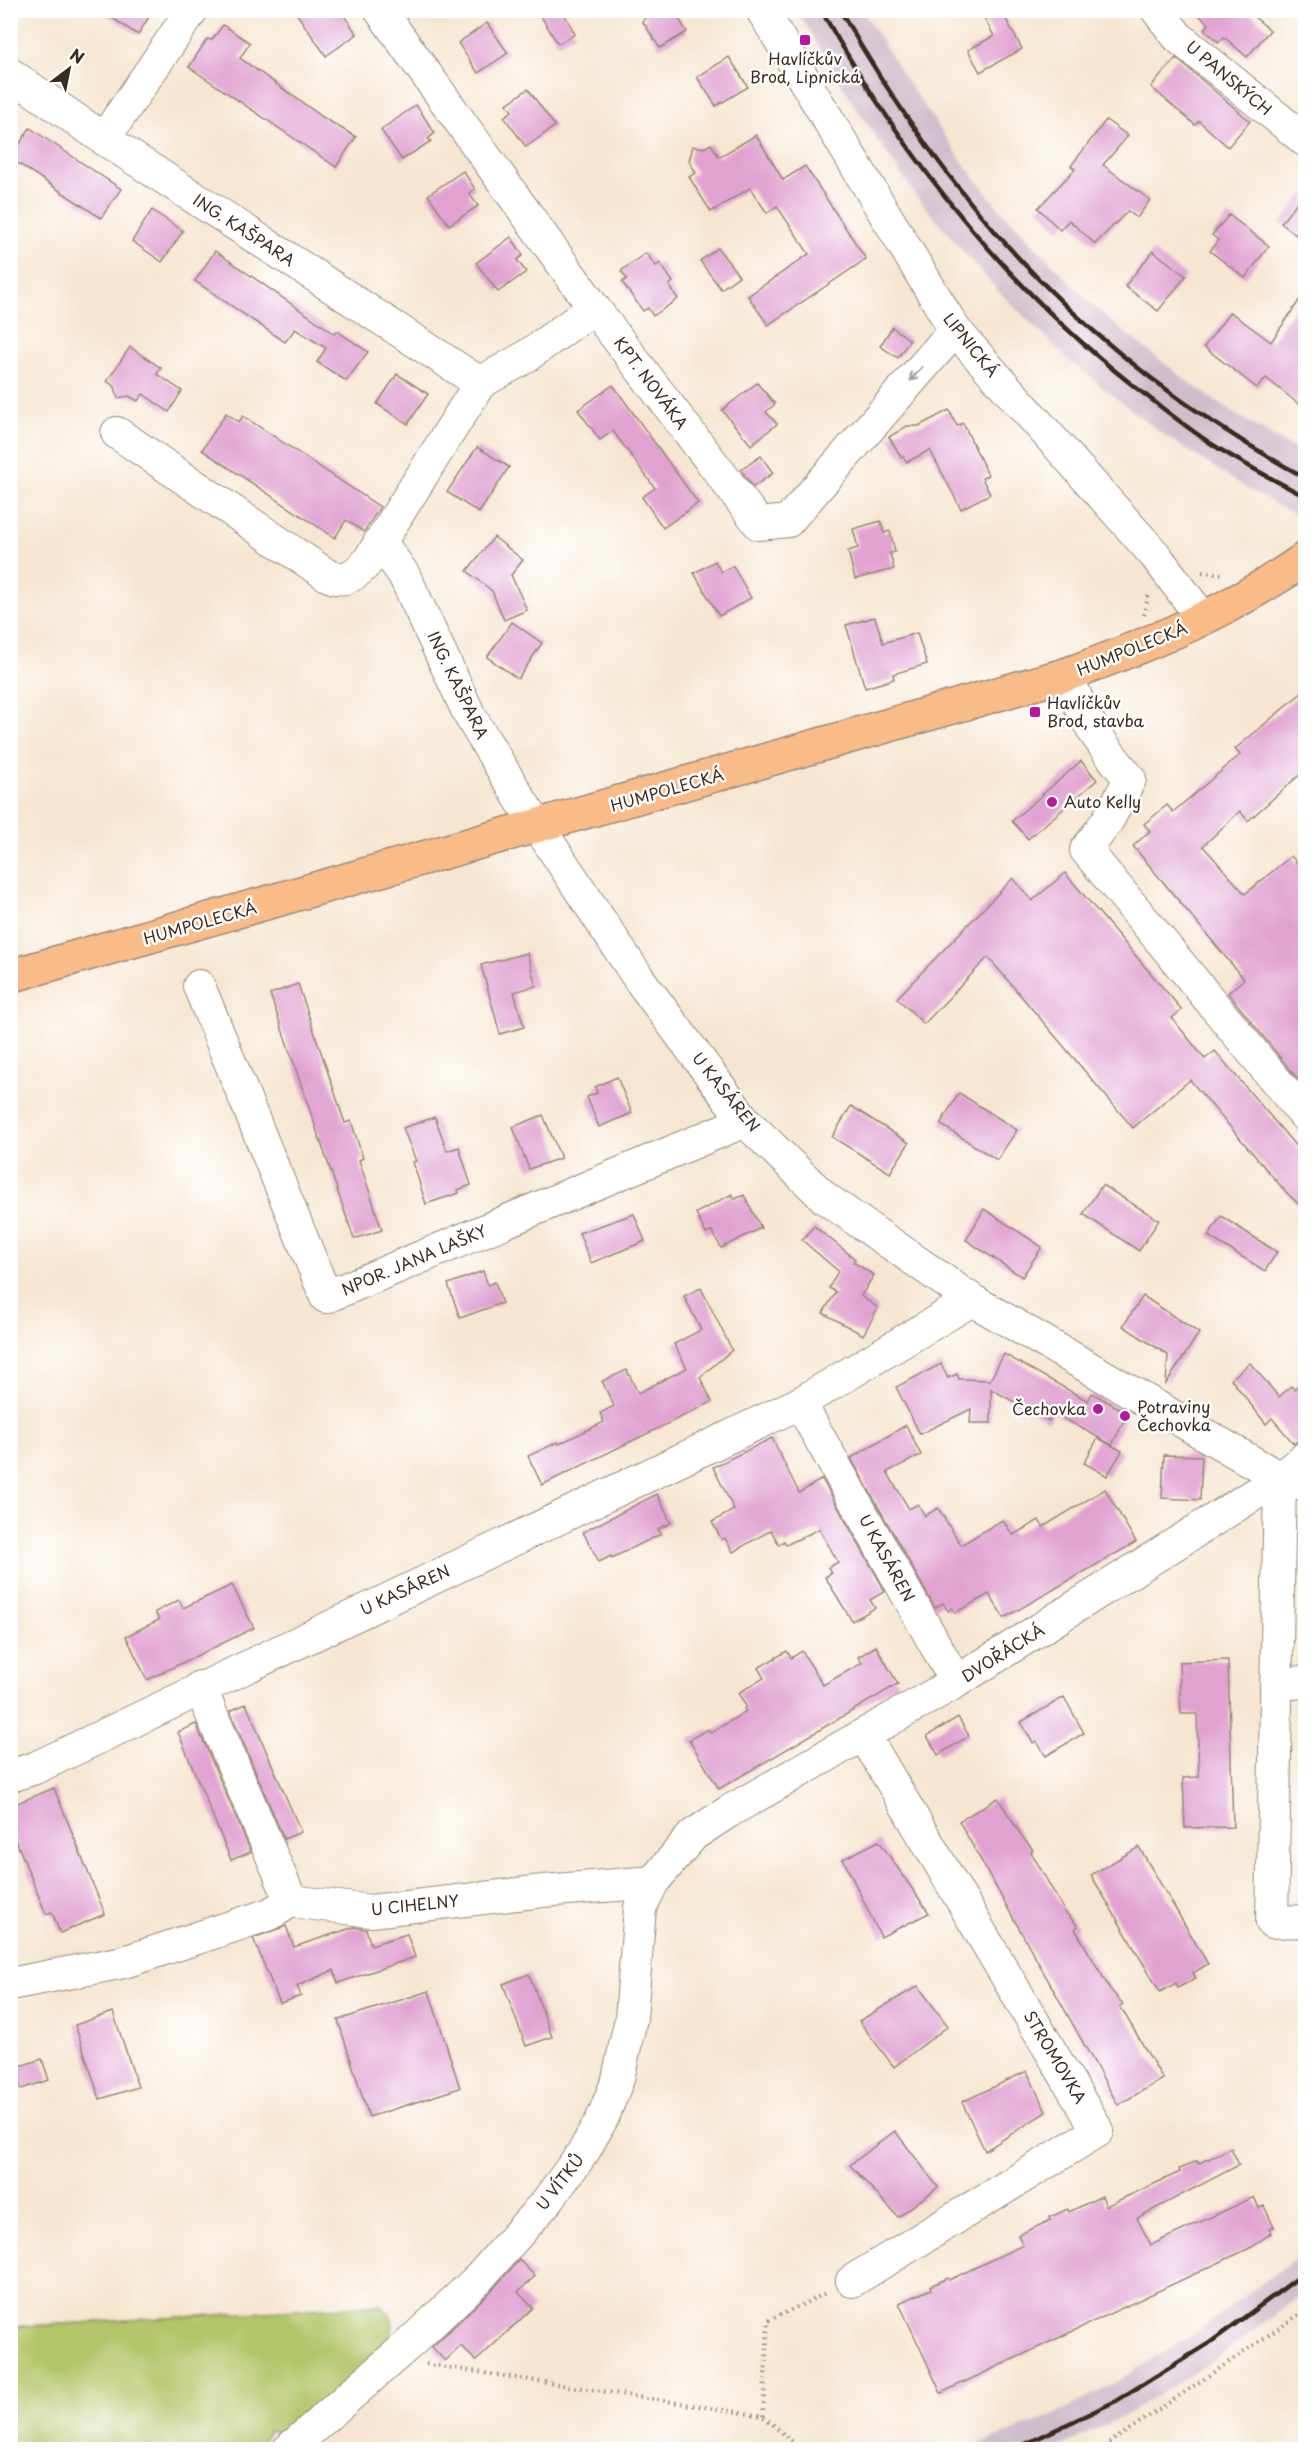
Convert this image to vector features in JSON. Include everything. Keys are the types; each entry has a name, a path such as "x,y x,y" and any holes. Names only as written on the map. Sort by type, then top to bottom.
{"main road":[{"name":"HUMPOLECKÁ","path":"10,976 540,827 1068,674 1145,646 1203,620 1236,603 1305,558"}],"street":[{"path":"104,139 192,10"},
{"name":"KPT. NOVÁKA","path":"380,10 594,308 759,524 788,521 955,330"},
{"name":"LIPNICKÁ","path":"762,10 955,330 1155,555 1203,620"},
{"name":"U PANSKÝCH","path":"1156,10 1178,37 1305,141"},
{"name":"ING. KAŠPARA","path":"10,74 104,139 480,383"},
{"path":"117,433 335,579 342,579 356,574 369,560 480,383 524,358 594,308"},
{"name":"ING. KAŠPARA","path":"380,541 407,580 470,716 522,802 540,827"},
{"path":"1068,674 1072,691 1083,713 1105,749 1130,780 1108,820 1086,850 1305,1117"},
{"name":"U KASÁREN","path":"540,827 639,979 745,1121 825,1198 972,1300 1293,1482"},
{"name":"NPOR. JANA LAŠKY","path":"199,986 326,1297 745,1121"},
{"name":"U KASÁREN","path":"10,1776 35,1768 800,1403 972,1300"},
{"name":"U KASÁREN","path":"800,1403 957,1682"},
{"name":"DVOŘÁCKÁ","path":"693,1835 728,1812 957,1682 1293,1482 1305,1457"},
{"path":"1293,1482 1291,1683 1272,1922 1305,1921"},
{"path":"10,1984 124,1962 270,1914 291,1901 200,1688"},
{"name":"STROMOVKA","path":"852,2281 1098,2132 864,1735"},
{"name":"U VÍTKŮ","path":"288,2450 392,2359 479,2278 547,2201 584,2151 603,2117 618,2079 631,2018 640,1908 653,1882 693,1835"},
{"name":"U CIHELNY","path":"291,1901 371,1911 543,1891 653,1882"}],"path":[{"path":"1201,571 1231,575"},
{"path":"764,2416 768,2321 852,2281"},
{"path":"1099,2450 1305,2310"},
{"path":"392,2359 764,2416 802,2450"}],"shaded area":[{"path":"797,11 863,11 901,72 962,161 997,206 1069,282 1109,320 1191,384 1235,414 1305,455 1305,520 1251,491 1158,431 1072,363 995,288 916,196 853,103"},
{"path":"1305,2251 1305,2292 1217,2358 1124,2416 1055,2449 967,2449 1051,2416 1108,2387 1199,2330"}],"green space":[{"path":"380,2305 390,2315 393,2326 385,2350 292,2436 269,2430 261,2442 265,2449 11,2450 11,2327"}],"building":[{"path":"100,10 153,10 138,35"},
{"path":"294,10 340,10 357,34 326,56"},
{"path":"537,10 562,10 575,34 558,44"},
{"path":"642,10 674,10 687,32 660,48 642,21 646,18"},
{"path":"980,10 1001,10 1022,49 980,72 968,50 994,36"},
{"path":"1193,10 1246,10 1270,30 1247,57 1224,37 1219,42 1204,30 1209,24"},
{"path":"487,23 508,53 478,73 458,43"},
{"path":"223,25 250,43 240,58 324,118 356,137 336,167 189,67 207,39 212,40"},
{"path":"729,57 748,87 716,106 697,77"},
{"path":"1176,58 1250,121 1228,147 1199,121 1195,125 1151,87"},
{"path":"528,89 555,126 526,147 504,117 512,111 507,104"},
{"path":"416,105 435,133 428,139 431,141 402,160 381,130"},
{"path":"1106,120 1128,136 1103,165 1150,200 1137,218 1128,211 1095,244 1069,220 1060,230 1038,208 1075,169 1071,166"},
{"path":"30,128 121,189 101,218 10,158"},
{"path":"756,135 783,180 805,166 866,259 768,325 748,296 809,254 777,206 767,213 750,188 711,212 689,177 696,173 689,161 693,146 704,148 711,144 719,157"},
{"path":"463,171 475,189 469,193 478,206 449,225 428,195"},
{"path":"1305,192 1305,242 1281,223"},
{"path":"152,210 183,231 162,262 132,241"},
{"path":"1229,215 1269,246 1245,278 1210,251 1218,240 1212,235"},
{"path":"511,237 523,255 517,260 526,272 498,292 476,263"},
{"path":"718,248 739,276 721,289 700,261"},
{"path":"215,251 335,334 337,331 368,352 346,381 317,362 326,348 295,329 285,342 195,281"},
{"path":"1153,251 1186,276 1158,311 1125,286"},
{"path":"646,253 656,266 660,263 673,282 669,285 678,299 653,316 648,308 643,311 622,282 627,279 621,271"},
{"path":"1305,292 1305,409 1266,378 1257,388 1204,347 1230,312 1271,342"},
{"path":"892,327 910,340 898,358 880,346"},
{"path":"130,347 161,368 157,374 182,391 169,412 143,394 138,401 129,396 118,398 115,387 107,381"},
{"path":"397,374 428,394 408,424 377,404"},
{"path":"757,383 775,404 766,412 777,424 751,445 722,410"},
{"path":"613,385 698,503 663,528 642,497 655,488 613,431 600,440 578,410"},
{"path":"949,410 957,426 963,423 988,475 982,478 990,494 961,509 930,450 907,462 903,456 901,457 889,437 907,426 919,426"},
{"path":"226,413 239,422 243,416 380,507 364,532 346,520 335,538 202,450"},
{"path":"477,447 509,467 479,513 447,492"},
{"path":"761,456 773,473 753,487 741,470"},
{"path":"881,521 884,533 890,531 895,552 890,553 894,569 855,579 848,551 858,548 853,529"},
{"path":"494,537 523,560 511,575 527,610 504,620 492,591 467,571"},
{"path":"715,561 721,572 733,566 751,598 719,616 694,573"},
{"path":"875,617 883,643 917,633 927,664 893,674 894,679 865,688 846,625"},
{"path":"512,622 542,643 518,679 487,657"},
{"path":"1305,690 1305,770 1248,821 1240,811 1203,846 1245,894 1291,856 1305,872 1305,1088 1228,993 1244,979 1133,846 1150,831 1144,824 1167,805 1173,812 1240,755 1235,749"},
{"path":"1081,761 1097,780 1028,839 1012,821"},
{"path":"1065,873 1182,1010 1172,1018 1205,1059 1215,1051 1305,1157 1305,1211 1285,1191 1190,1080 1133,1128 988,957 924,1024 897,998 1013,878 1032,901"},
{"path":"527,953 536,986 514,992 524,1027 500,1034 481,965"},
{"path":"298,984 345,1123 351,1121 363,1158 359,1160 382,1230 354,1239 270,994"},
{"path":"617,1077 632,1113 599,1127 587,1097 597,1093 595,1087"},
{"path":"959,1093 1017,1130 997,1160 940,1124"},
{"path":"851,1106 909,1143 890,1173 832,1137"},
{"path":"543,1115 561,1158 529,1169 513,1127"},
{"path":"435,1117 447,1151 459,1147 471,1185 458,1190 459,1193 426,1204 413,1162 416,1161 403,1128"},
{"path":"1102,1185 1159,1220 1139,1251 1083,1214"},
{"path":"732,1194 735,1199 744,1195 761,1228 721,1248 712,1231 706,1234 696,1213"},
{"path":"984,1209 1042,1247 1022,1277 966,1240"},
{"path":"634,1214 645,1241 591,1263 579,1233"},
{"path":"1221,1216 1277,1252 1265,1271 1208,1236"},
{"path":"814,1226 855,1259 853,1262 874,1275 861,1296 878,1308 863,1335 823,1313 836,1292 829,1288 838,1271 802,1240"},
{"path":"483,1271 488,1285 495,1282 502,1303 460,1318 448,1284"},
{"path":"701,1288 732,1350 700,1377 712,1402 542,1485 528,1456 604,1422 600,1413 614,1406 602,1381 627,1370 638,1393 687,1368 674,1344 701,1330 684,1296"},
{"path":"1143,1296 1199,1333 1166,1384 1168,1355 1123,1326"},
{"path":"1004,1354 1088,1401 1092,1393 1128,1413 1112,1445 1054,1413 1049,1421 991,1389 991,1423 970,1423 971,1409 920,1434 896,1387 941,1364 948,1378 957,1374 959,1379 990,1380"},
{"path":"1250,1363 1279,1397 1291,1386 1294,1389 1305,1379 1305,1434 1294,1444 1272,1418 1266,1424 1231,1379"},
{"path":"906,1425 921,1455 887,1472 909,1509 918,1504 925,1516 938,1508 961,1545 1002,1520 1013,1535 1039,1520 1043,1527 1105,1489 1136,1542 1004,1618 989,1594 955,1613 952,1608 948,1611 943,1603 935,1608 851,1458"},
{"path":"772,1438 799,1493 822,1479 885,1591 870,1600 875,1608 852,1621 825,1577 832,1573 828,1568 838,1562 819,1529 786,1545 784,1541 779,1545 771,1530 733,1552 725,1538 722,1540 712,1522 734,1510 713,1467"},
{"path":"1098,1438 1122,1451 1107,1476 1084,1463"},
{"path":"1164,1455 1202,1456 1200,1500 1162,1498"},
{"path":"657,1494 671,1523 658,1529 661,1534 599,1562 583,1532"},
{"path":"232,1585 254,1628 147,1680 126,1636 159,1620 155,1612 179,1600 183,1608"},
{"path":"876,1646 898,1684 719,1789 689,1740 708,1729 711,1733 746,1711 744,1708 746,1706 738,1693 764,1678 758,1668 787,1651 791,1658 802,1651 823,1685 862,1663 858,1657"},
{"path":"1228,1660 1233,1827 1185,1828 1183,1778 1199,1777 1197,1714 1181,1714 1179,1662"},
{"path":"1064,1697 1084,1733 1046,1756 1036,1741 1033,1743 1021,1722"},
{"path":"246,1704 301,1832 284,1839 230,1711"},
{"path":"958,1717 969,1736 938,1755 927,1736"},
{"path":"196,1724 251,1852 231,1860 178,1732"},
{"path":"54,1788 105,1914 60,1933 52,1912 46,1914 10,1826 10,1806"},
{"path":"998,1798 1033,1850 1031,1852 1065,1912 1078,1926 1075,1929 1110,1989 1123,2004 1120,2006 1163,2079 1118,2105 959,1821"},
{"path":"879,1841 929,1913 881,1937 843,1859"},
{"path":"1139,1847 1208,1964 1193,1973 1196,1978 1178,1988 1176,1983 1160,1992 1091,1875"},
{"path":"286,1926 294,1947 354,1927 366,1929 371,1945 407,1934 415,1957 338,1983 334,1970 297,1986 301,1996 280,2003 253,1938"},
{"path":"529,1974 552,2037 526,2046 503,1984"},
{"path":"918,1986 948,2026 894,2067 859,2021"},
{"path":"429,1991 460,2088 369,2117 338,2020"},
{"path":"113,2012 138,2087 100,2099 75,2025"},
{"path":"42,2059 49,2080 21,2089 14,2068"},
{"path":"1027,2071 1046,2112 985,2151 962,2102"},
{"path":"895,2131 938,2187 898,2217 850,2165"},
{"path":"1231,2148 1239,2165 1137,2218 1151,2245 1254,2197 1259,2208 1264,2206 1274,2227 1269,2229 1271,2233 1252,2247 941,2393 899,2303 931,2289 930,2286 948,2278 949,2280 1023,2245 1018,2235 1051,2220 1050,2217 1068,2209 1069,2212 1102,2196 1106,2206 1180,2172 1179,2169 1197,2161 1198,2164"},
{"path":"519,2260 535,2276 518,2292 533,2308 476,2361 461,2346 445,2361 432,2347 491,2291"}],"railway":[{"path":"821,10 854,66 927,173 966,223 1053,316 1101,359 1209,443 1306,497"},
{"path":"840,10 885,85 933,154 984,219 1038,279 1097,334 1161,386 1231,434 1306,478"},
{"path":"1013,2450 1116,2401 1208,2344 1306,2272"}],"place":[{"name":"Havlíčkův Brod, Lipnická","path":"805,40"},
{"name":"Havlíčkův Brod, stavba","path":"1035,712"},
{"name":"Auto Kelly","path":"1052,802"},
{"name":"Čechovka","path":"1098,1409"},
{"name":"Potraviny Čechovka","path":"1125,1416"}]}
